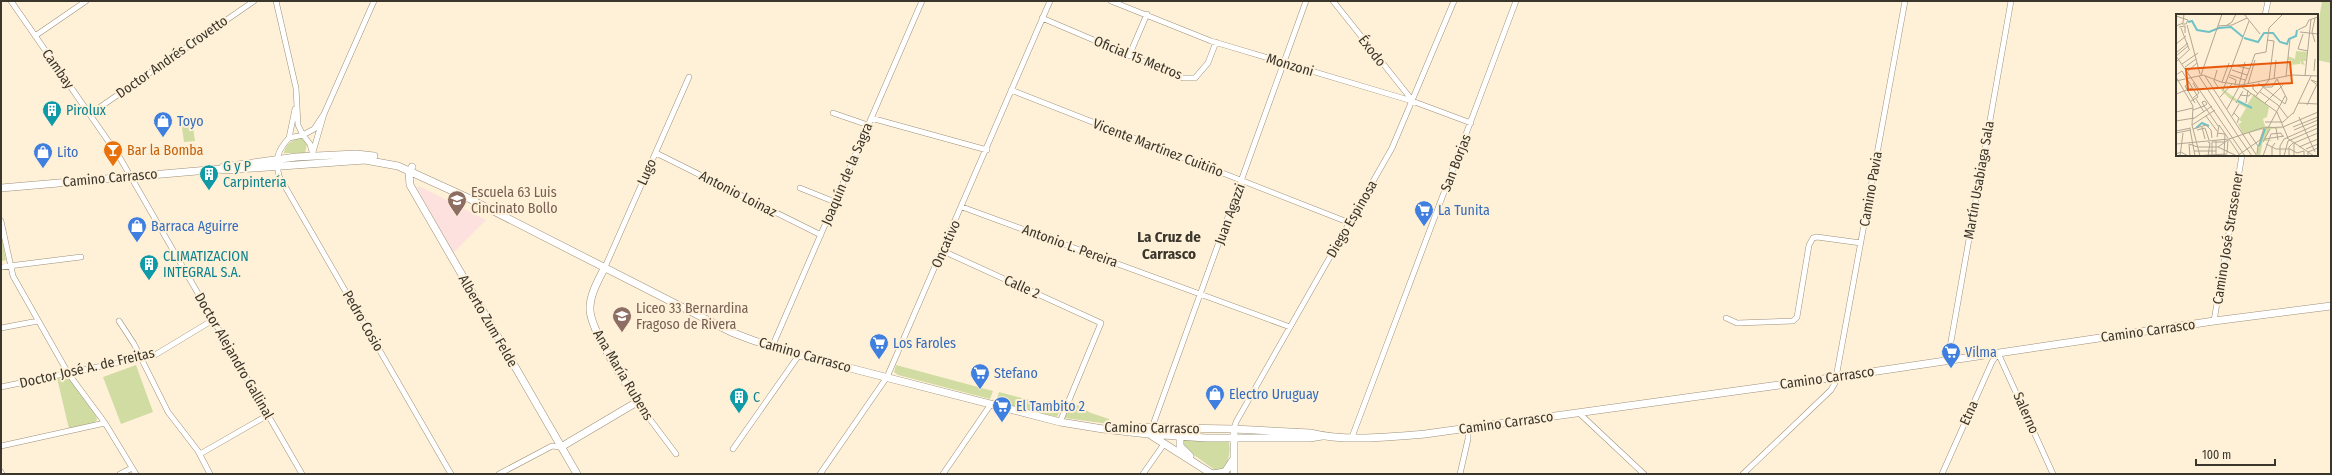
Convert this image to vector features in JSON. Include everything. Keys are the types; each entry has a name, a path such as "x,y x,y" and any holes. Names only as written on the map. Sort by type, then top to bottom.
{"main road":[{"name":"Camino Carrasco","path":"220,169 225,166 313,154 371,156 411,169 462,192 468,198 731,332 772,347 1060,422 1148,434 1180,436 1310,438 1322,436 1390,436 1468,428 1837,377 2214,321 2331,306"},
{"path":"277,167 307,160 313,154"},
{"name":"Camino Carrasco","path":"1,188 220,169 226,170 277,167 365,160 385,162 411,169"},
{"name":"Alberto Zum Felde","path":"411,169 410,185 577,474"},
{"name":"Ana María Rubens","path":"605,267 591,301 591,317 597,333 637,402"},
{"path":"561,447 637,402"},
{"name":"Camino Carrasco","path":"1097,428 1154,427 1234,429 1310,433 1322,436"},
{"name":"Camino Carrasco","path":"1180,436 1184,433 1204,432 1207,429"},
{"path":"1234,429 1234,474"},
{"path":"1148,434 1212,474 1225,472 1233,460"},
{"path":"1180,436 1180,446 1190,456 1194,463"}],"street":[{"name":"Cambay","path":"11,1 90,114 131,176"},
{"path":"35,36 86,1"},
{"name":"Doctor Andrés Crovetto","path":"90,114 254,1"},
{"path":"276,1 294,78 298,125 313,154"},
{"path":"313,154 324,114 374,1"},
{"name":"Joaquín de la Sagra","path":"772,347 922,1"},
{"name":"Oncativo","path":"820,474 887,377 987,150 1011,90 1050,1"},
{"name":"Monzoni","path":"1111,1 1216,42 1412,101 1471,123"},
{"name":"Juan Agazzi","path":"1154,427 1306,1"},
{"name":"Éxodo","path":"1333,1 1412,101"},
{"name":"Diego Espinosa","path":"1234,429 1236,422 1392,148 1454,1"},
{"name":"San Borjas","path":"1352,437 1516,1"},
{"name":"Camino Pavia","path":"1837,377 1905,1"},
{"name":"Martín Usabiaga Sala","path":"1950,360 1950,347 2011,1"},
{"path":"2265,14 2268,1"},
{"path":"1129,56 1147,14"},
{"name":"Oficial 15 Metros","path":"1042,18 1183,78 1195,78 1208,63 1216,42"},
{"name":"Lugo","path":"605,267 689,77"},
{"name":"Vicente Martínez Cuitiño","path":"1011,90 1350,223"},
{"path":"276,159 280,147 289,138 296,106"},
{"path":"833,113 868,125"},
{"path":"289,138 303,135 314,129 324,114"},
{"path":"871,118 987,150"},
{"name":"Antonio Loinaz","path":"656,153 821,235"},
{"name":"Camino José Strassener","path":"2214,321 2242,156"},
{"name":"Pedro Cosio","path":"276,159 279,176 451,474"},
{"name":"Doctor Alejandro Gallinal","path":"131,176 302,474"},
{"path":"800,188 835,202"},
{"name":"Antonio L. Pereira","path":"962,207 1201,293 1290,328"},
{"path":"1,221 13,276 68,373 105,423 136,474"},
{"path":"1726,318 1737,323 1793,321 1797,317 1810,245 1814,238 1818,237 1861,244"},
{"name":"Calle 2","path":"943,251 1101,323 1060,422"},
{"path":"1,267 81,256"},
{"name":"Doctor José A. de Freitas","path":"1,387 155,355 213,320"},
{"path":"1,328 38,321"},
{"path":"119,322 134,344 168,412 200,454 210,474"},
{"name":"Etna","path":"1942,474 1992,362 1998,353"},
{"name":"Salerno","path":"1998,353 2053,474"},
{"path":"733,449 799,355"},
{"path":"1743,474 1831,390 1837,377"},
{"name":"Ana María Rubens","path":"637,402 676,454"},
{"path":"943,474 991,404"},
{"path":"1579,413 1644,474"},
{"path":"200,454 268,415"},
{"path":"1,446 105,423"},
{"path":"1460,474 1468,439 1468,428"},
{"path":"1143,474 1164,444"},
{"path":"499,474 552,446 561,447"},
{"path":"120,474 132,468"}],"shaded area":[{"name":"Escuela 63 Luis Cincinato Bollo","path":"419,186 486,220 453,253 417,188"}],"green space":[{"path":"2322,1 2331,1 2331,63 2318,60 2318,26"},
{"path":"192,120 195,141 184,142 181,121"},
{"path":"302,138 307,144 305,153 284,153 284,150 290,142"},
{"path":"1,233 6,260 2,261 1,258"},
{"path":"136,365 153,412 121,424 103,377"},
{"path":"896,365 993,391 990,399 898,375 894,372"},
{"path":"65,376 69,378 96,415 97,420 94,423 69,429 57,378"},
{"path":"999,392 1061,408 1057,417 996,402"},
{"path":"1077,405 1091,413 1109,419 1109,424 1065,418 1067,407"},
{"path":"1184,438 1228,440 1230,447 1229,455 1224,470 1215,470 1184,448 1182,444"}],"place":[{"name":"Pirolux","path":"52,127"},
{"name":"Toyo","path":"163,138"},
{"name":"Bar la Bomba","path":"113,167"},
{"name":"Lito","path":"43,169"},
{"name":"G y P Carpintería","path":"209,191"},
{"name":"Escuela 63 Luis Cincinato Bollo","path":"457,217"},
{"name":"La Tunita","path":"1424,227"},
{"name":"Barraca Aguirre","path":"137,243"},
{"name":"CLIMATIZACION INTEGRAL S.A.","path":"149,281"},
{"name":"Liceo 33 Bernardina Fragoso de Rivera","path":"622,333"},
{"name":"Los Faroles","path":"879,360"},
{"name":"Vilma","path":"1951,369"},
{"name":"Stefano","path":"980,390"},
{"name":"Electro Uruguay","path":"1215,411"},
{"name":"C","path":"739,414"},
{"name":"El Tambito 2","path":"1002,423"}],"district":[{"name":"La Cruz de Carrasco","path":"1169,246"}]}
